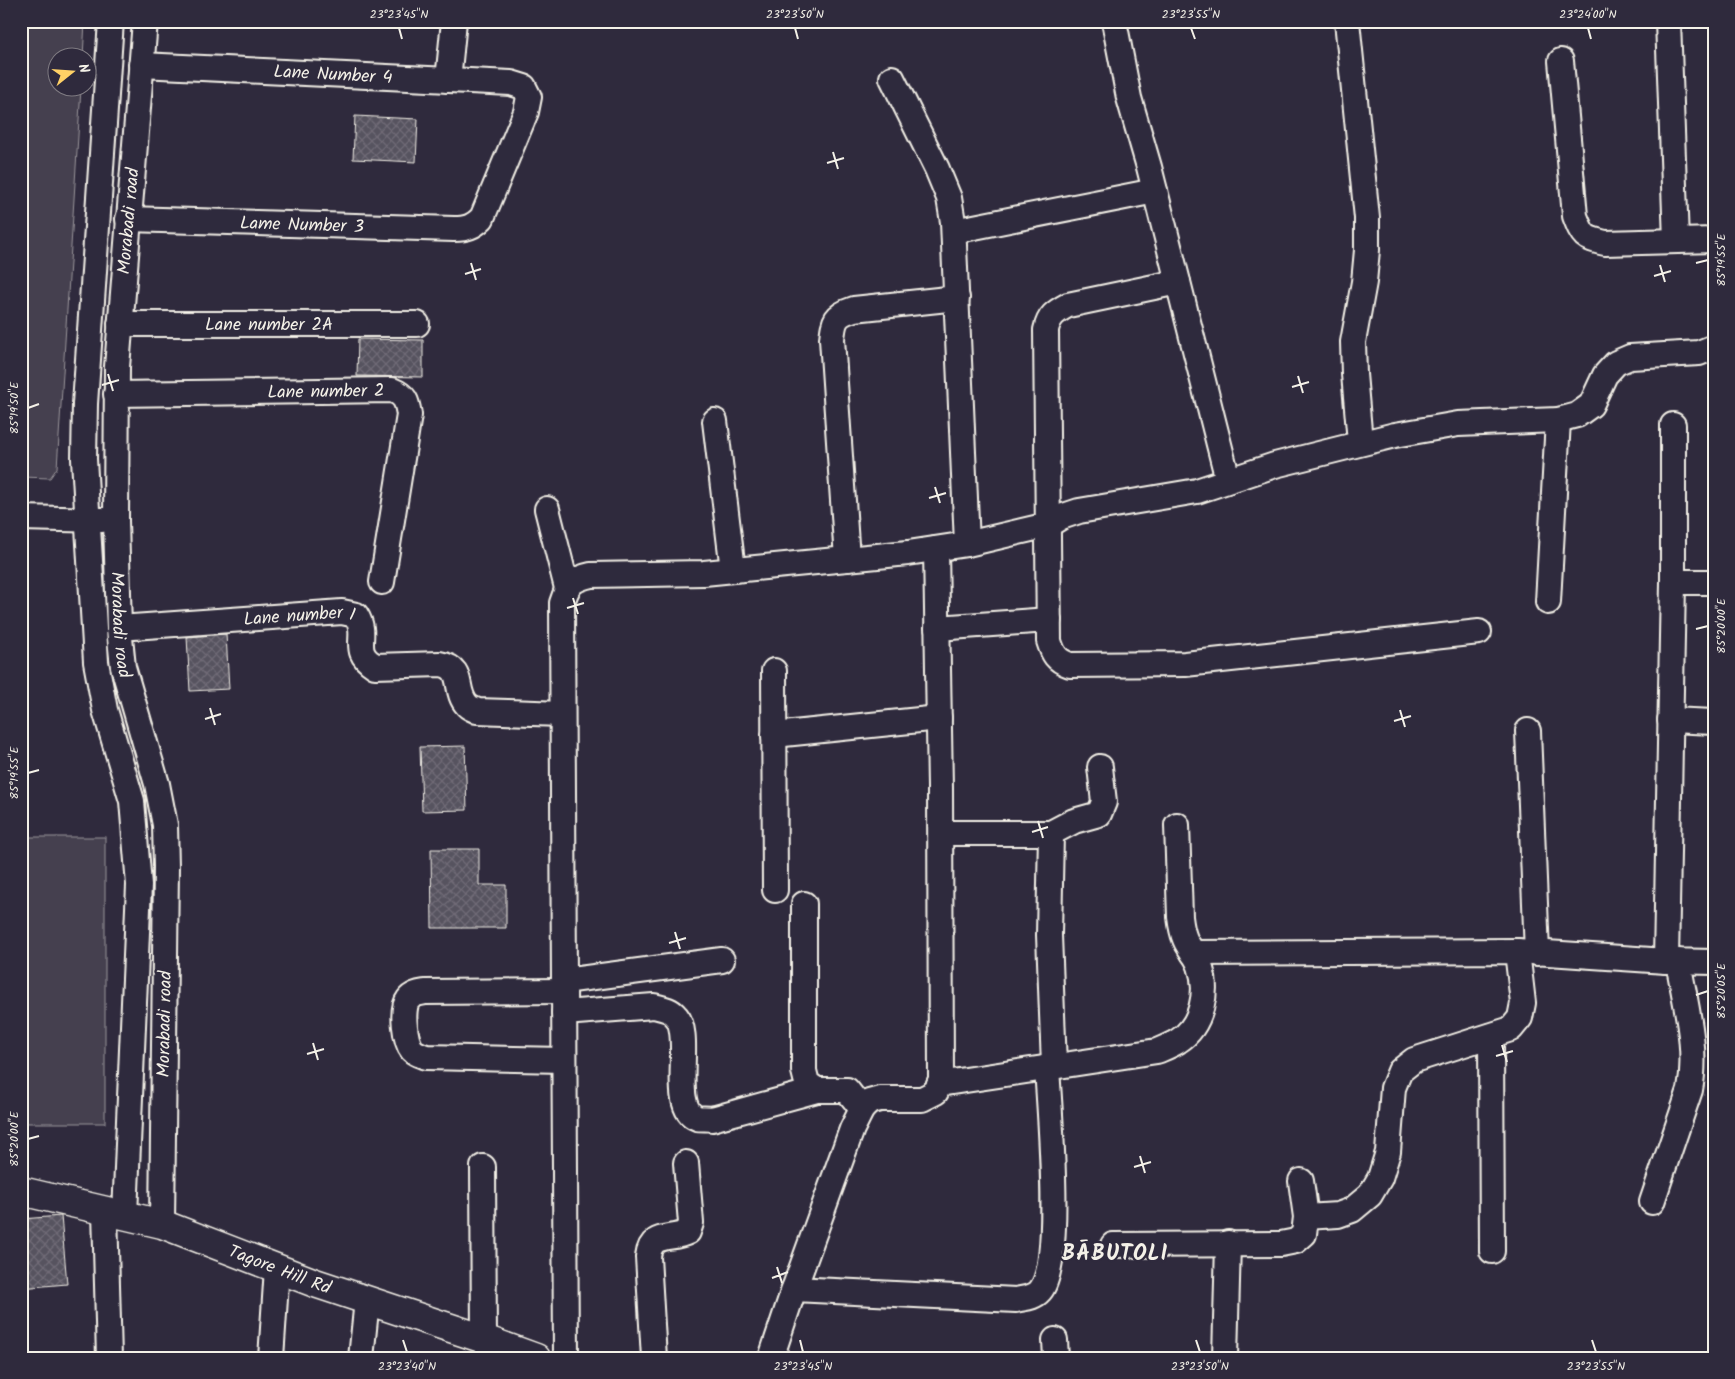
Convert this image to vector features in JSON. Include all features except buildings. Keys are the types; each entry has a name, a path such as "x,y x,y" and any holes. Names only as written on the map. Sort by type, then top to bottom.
{"main road":[{"name":"Tagore Hill Rd","path":"21,1191 162,1224 277,1268 536,1358"}],"street":[{"name":"Morabadi road","path":"108,1358 115,1213 138,876 132,801 105,710 96,662 84,459 85,404 111,21"},
{"name":"Morabadi road","path":"144,21 116,394 116,521 119,628 123,667 157,784 165,825 162,1224"},
{"path":"448,80 454,21"},
{"path":"1114,21 1129,98 1155,191 1228,480"},
{"path":"1347,21 1367,218 1364,282 1353,342 1360,442"},
{"path":"1668,21 1676,241"},
{"path":"1561,61 1575,216 1579,228 1587,239 1605,243 1714,240"},
{"name":"Lane Number 4","path":"141,65 511,83 524,87 529,97 526,112 482,218 474,226"},
{"path":"892,78 937,169 949,198 954,232 968,544"},
{"path":"954,232 1155,191"},
{"name":"Lame Number 3","path":"128,219 454,229 474,226"},
{"path":"1178,282 1068,305 1055,312 1049,320 1046,330 1049,641 1053,654 1059,662 1070,665 1185,664 1479,632"},
{"path":"847,559 832,339 834,322 842,313 854,309 956,298"},
{"name":"Lane number 2A","path":"120,324 417,324"},
{"path":"566,588 577,578 591,574 704,573 847,559 968,544 1048,525 1061,517 1080,511 1196,491 1275,465 1360,442 1458,424 1558,420 1576,415 1591,406 1605,375 1616,363 1630,357 1699,353 1714,347"},
{"name":"Lane number 2","path":"116,394 392,390 402,394 408,403 409,415 382,582"},
{"path":"1548,602 1558,420"},
{"path":"715,421 733,570"},
{"path":"1652,1202 1690,1090 1694,1071 1692,1043 1672,961 1670,720 1673,582 1673,425"},
{"path":"547,509 566,588 562,603 566,1358"},
{"path":"21,518 116,521"},
{"path":"771,1358 852,1129 862,1109 869,1102 880,1099 922,1099 936,1092 942,1078 941,833 936,549"},
{"path":"1673,582 1714,582"},
{"name":"Lane number 1","path":"119,628 342,612 356,615 362,624 361,652 366,660 375,666 449,665 456,672 462,697 467,706 477,710 562,714"},
{"path":"937,628 1049,620"},
{"path":"774,671 774,890"},
{"path":"774,735 939,718"},
{"path":"1670,720 1714,722"},
{"path":"1306,1217 1338,1215 1352,1210 1370,1195 1380,1178 1388,1152 1393,1088 1400,1071 1414,1060 1511,1029 1520,1018 1527,952 1528,731"},
{"path":"941,833 1051,834 1074,821 1100,814 1104,802 1100,767"},
{"path":"939,1084 1157,1050 1179,1041 1194,1025 1203,1003 1205,985 1200,965 1194,952 1185,941 1180,917 1177,825"},
{"path":"794,1289 1016,1300 1030,1297 1040,1291 1046,1280 1053,1243 1050,955 1051,834"},
{"path":"804,904 804,1072 807,1083 817,1090"},
{"path":"1194,952 1527,952 1714,962"},
{"path":"564,995 722,960"},
{"path":"564,1060 426,1057 414,1052 408,1044 405,1006 408,998 417,993 425,992 564,995 654,1006 668,1010 677,1016 682,1029 683,1095 687,1111 696,1118 712,1119 817,1090 847,1090 862,1109"},
{"path":"1491,1036 1492,1251"},
{"path":"654,1358 649,1248 654,1241 661,1238 680,1236 688,1232 691,1222 686,1163"},
{"path":"483,1167 484,1339"},
{"path":"1114,1245 1281,1244 1296,1241 1304,1234 1306,1217 1300,1180"},
{"path":"1226,1358 1228,1243"},
{"path":"271,1358 277,1268"},
{"path":"361,1358 367,1300"}],"shaded area":[{"path":"21,21 85,21 84,48 48,48 48,98 80,98 57,468 50,478 21,477"},
{"path":"21,837 105,837 105,1123 21,1123"}],"district":[{"name":"BĀBUTOLI","path":"1115,1252"}]}
